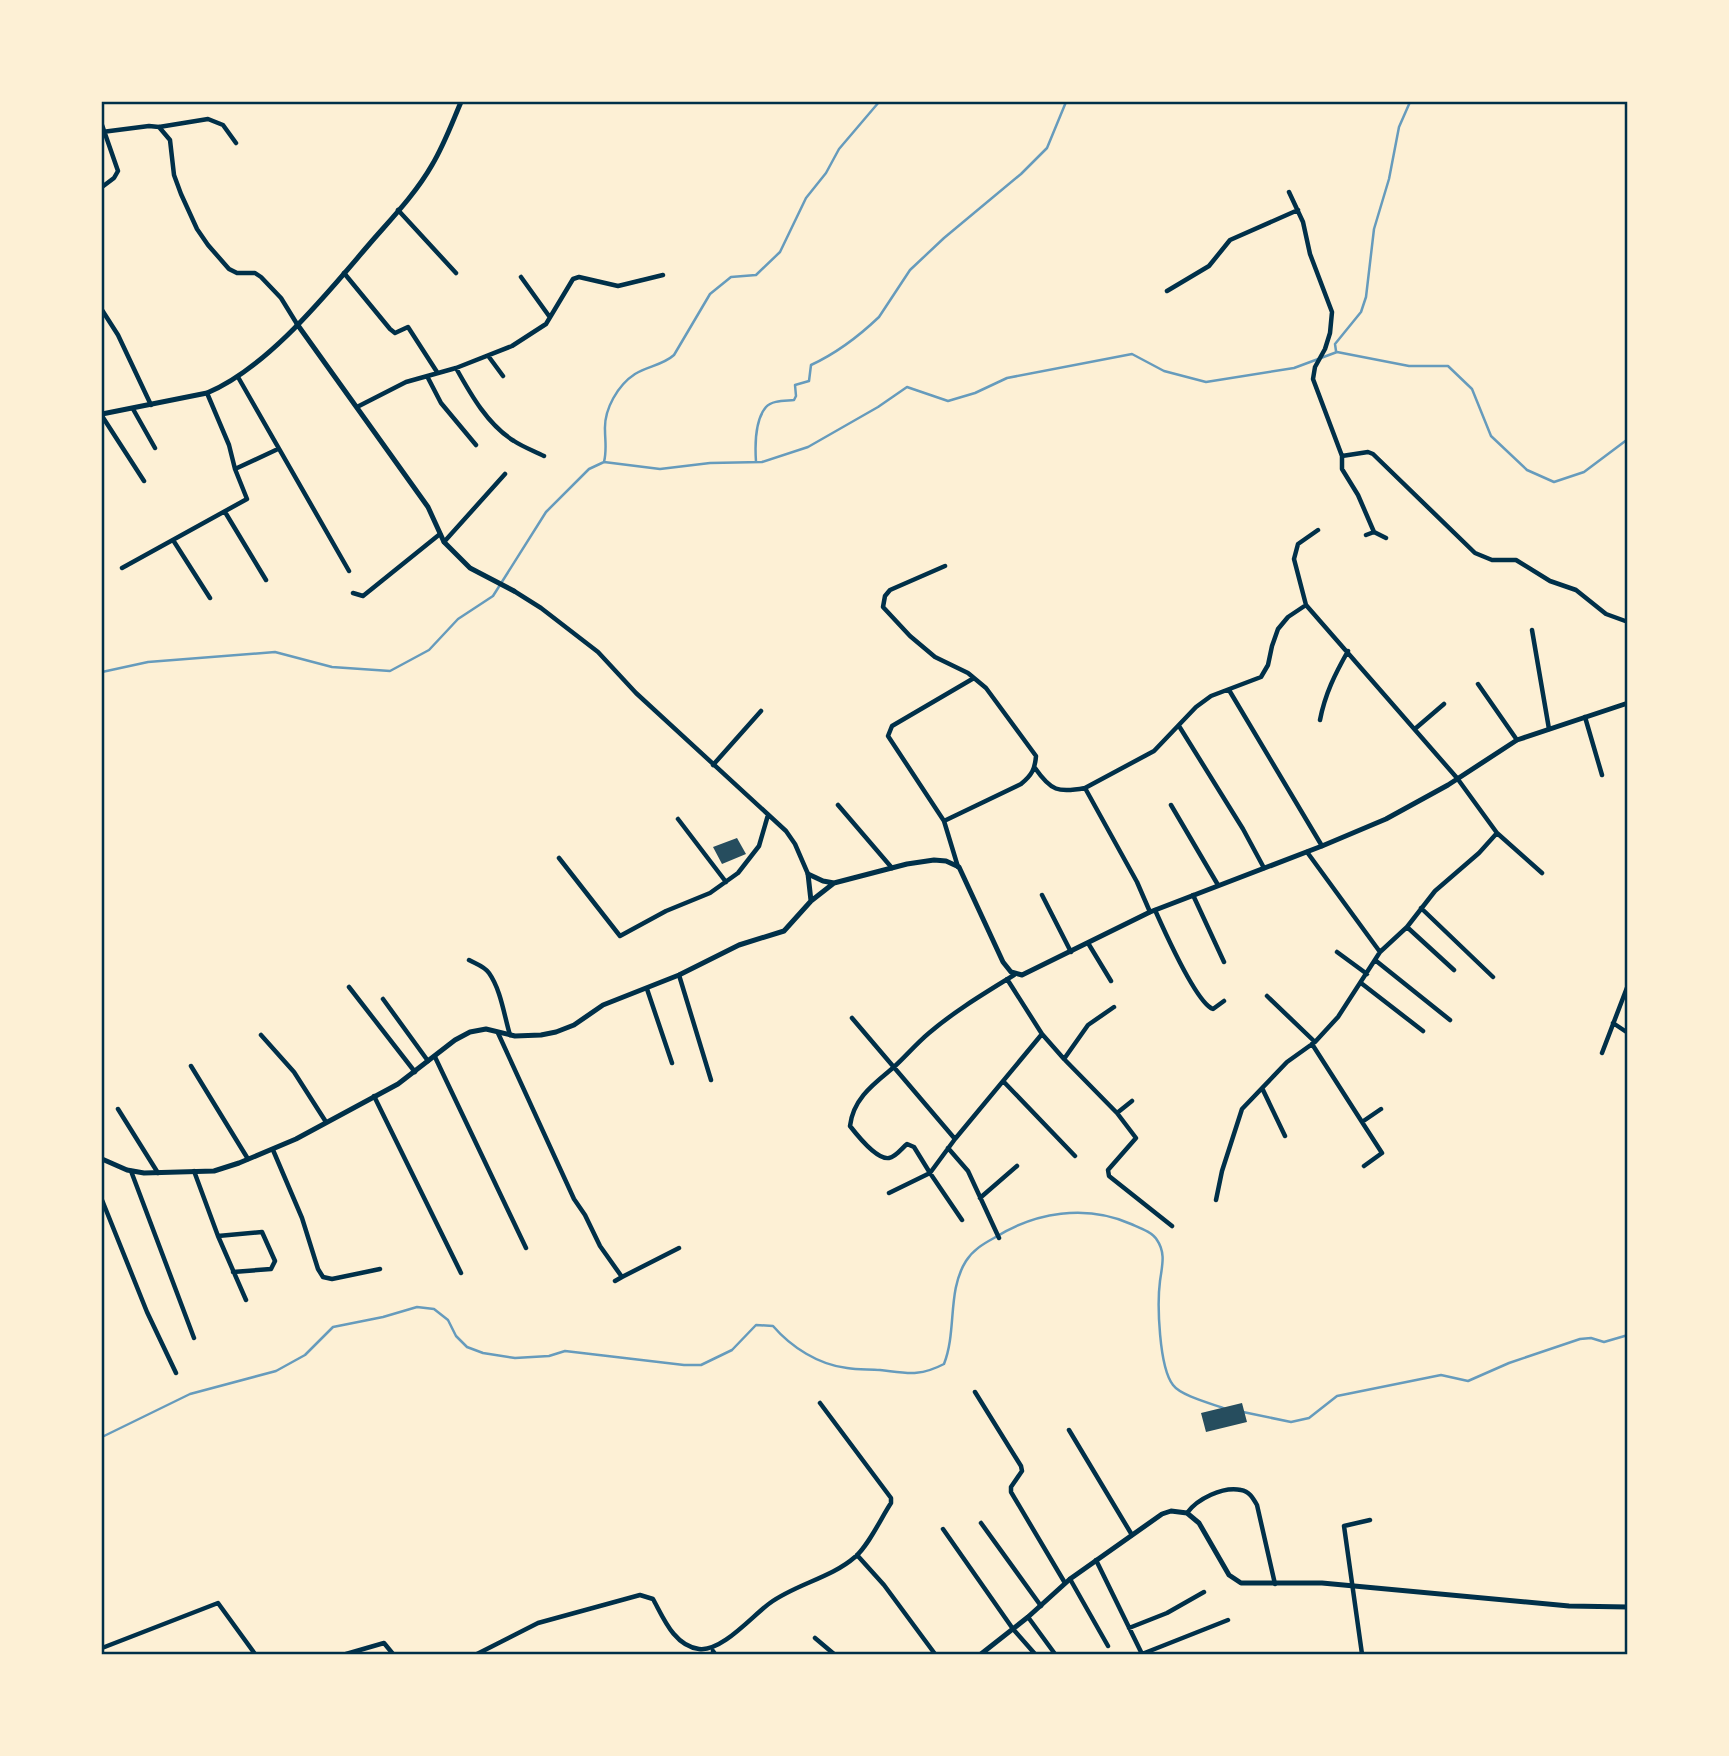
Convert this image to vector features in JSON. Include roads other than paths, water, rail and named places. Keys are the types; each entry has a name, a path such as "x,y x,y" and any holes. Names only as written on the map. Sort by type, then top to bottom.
{"street":[{"path":"144,481 102,415 207,393 238,377 297,324 398,210 432,165 461,102"},
{"path":"102,187 114,178 118,171 102,128 159,127 208,119 223,125 236,143"},
{"path":"159,127 170,140 174,175 197,229 229,269 243,274 255,273 281,298 428,507 444,542 463,562 541,608 598,652 636,693 786,831 808,874 811,901"},
{"path":"1289,192 1306,228 1310,254 1332,313 1332,327 1325,349 1315,367 1313,379 1342,456 1342,469 1358,495 1374,532 1385,538"},
{"path":"398,210 456,273"},
{"path":"1167,291 1209,267 1230,240 1298,210"},
{"path":"344,273 390,329 395,333 408,327 437,372"},
{"path":"357,407 405,382 489,357 512,346 545,324 573,279 579,277 618,286 663,275"},
{"path":"521,277 549,316"},
{"path":"102,310 130,357 151,406"},
{"path":"489,357 503,376"},
{"path":"456,368 475,402 500,429 513,441 544,456"},
{"path":"427,376 441,402 476,445"},
{"path":"238,377 349,570"},
{"path":"122,568 247,499 234,469 229,445 207,393"},
{"path":"133,409 155,448"},
{"path":"234,469 279,449"},
{"path":"1342,456 1368,452 1373,454 1475,553 1493,560 1516,560 1550,581 1576,590 1606,614 1628,622"},
{"path":"444,542 505,474"},
{"path":"225,512 266,580"},
{"path":"1318,530 1298,544 1294,559 1306,605 1416,728 1458,778 1497,832 1542,873"},
{"path":"1366,535 1374,532"},
{"path":"353,593 363,596 440,534"},
{"path":"173,540 209,598"},
{"path":"944,821 1021,784 1035,768 1036,756 986,688 968,673 935,657 910,636 883,607 885,596 890,590 945,566"},
{"path":"1035,768 1046,785 1066,792 1085,788 1154,751 1196,707 1211,696 1261,677 1265,673 1279,629 1288,617 1306,605"},
{"path":"1532,630 1549,729"},
{"path":"1320,720 1330,683 1348,651"},
{"path":"974,678 892,726 888,736 944,821 958,867 995,946 1014,975"},
{"path":"1478,684 1517,740"},
{"path":"1229,690 1322,846"},
{"path":"962,1220 929,1173 915,1147 907,1144 894,1156 881,1157 850,1126 851,1117 868,1088 959,1009 1014,975 1022,975 1152,911 1386,819 1517,740 1628,703"},
{"path":"1416,728 1444,704"},
{"path":"713,765 761,711"},
{"path":"1585,717 1602,775"},
{"path":"1179,726 1264,868"},
{"path":"1085,788 1206,1006 1213,1009 1224,1001"},
{"path":"838,805 892,868"},
{"path":"1171,805 1218,885"},
{"path":"559,858 620,936 666,911 710,893 738,873 759,846 768,815"},
{"path":"678,819 726,882"},
{"path":"1216,1200 1222,1171 1242,1109 1287,1062 1314,1043 1338,1017 1380,952 1407,927 1435,891 1479,853 1497,832"},
{"path":"1307,852 1380,952"},
{"path":"102,1159 131,1171 214,1171 273,1150 405,1080 455,1040 470,1032 486,1029 510,1035 541,1035 556,1032 574,1025 603,1005 679,975 739,945 784,931 811,901 834,883 892,868 941,860 958,867"},
{"path":"808,874 834,883"},
{"path":"1042,895 1071,952"},
{"path":"1193,895 1224,961"},
{"path":"1421,908 1493,977"},
{"path":"1407,927 1454,970"},
{"path":"1088,943 1111,981"},
{"path":"1337,953 1367,974"},
{"path":"469,960 489,973 510,1035"},
{"path":"1375,960 1450,1020"},
{"path":"679,975 711,1080"},
{"path":"1007,979 1042,1034 1136,1138 1108,1170 1109,1176 1172,1226"},
{"path":"1361,984 1423,1031"},
{"path":"1602,1053 1628,985"},
{"path":"349,987 415,1072"},
{"path":"647,989 672,1063"},
{"path":"1267,996 1314,1043 1382,1153 1364,1166"},
{"path":"383,999 428,1061"},
{"path":"1063,1059 1088,1025 1114,1007"},
{"path":"852,1018 955,1139"},
{"path":"1613,1023 1628,1033"},
{"path":"498,1033 573,1199 585,1215 600,1246 622,1277"},
{"path":"889,1193 929,1173 1042,1034"},
{"path":"261,1035 294,1072 327,1122"},
{"path":"435,1057 526,1248"},
{"path":"191,1066 248,1159"},
{"path":"1003,1081 1075,1156"},
{"path":"1263,1090 1285,1136"},
{"path":"374,1096 461,1273"},
{"path":"1117,1114 1132,1101"},
{"path":"118,1109 158,1173"},
{"path":"1362,1122 1381,1109"},
{"path":"948,1148 968,1171 999,1238"},
{"path":"273,1150 323,1277 332,1279 380,1269"},
{"path":"980,1198 1017,1166"},
{"path":"131,1171 194,1338"},
{"path":"194,1171 246,1300"},
{"path":"102,1200 147,1312 176,1373"},
{"path":"218,1236 262,1232 275,1261 271,1269 233,1272"},
{"path":"615,1281 679,1248"},
{"path":"975,1392 1021,1466 1022,1471 1011,1487 1011,1492 1094,1619 1108,1646"},
{"path":"477,1654 538,1623 640,1595 653,1599 680,1641 698,1649 707,1648 723,1641 772,1602 839,1568 857,1555 891,1503 891,1498 820,1403"},
{"path":"1069,1430 1132,1535"},
{"path":"1187,1513 1194,1503 1203,1497 1234,1490 1243,1490 1251,1495 1257,1505 1275,1584"},
{"path":"981,1654 1068,1581 1162,1514 1171,1511 1187,1513 1199,1522 1229,1575 1234,1580 1250,1585 1353,1585 1569,1606 1628,1607"},
{"path":"1362,1654 1344,1527 1370,1520"},
{"path":"981,1523 1041,1606"},
{"path":"943,1529 1013,1629 1035,1654"},
{"path":"857,1555 884,1585 936,1654"},
{"path":"1096,1560 1142,1654 1228,1620"},
{"path":"1129,1628 1204,1592"},
{"path":"102,1648 218,1603 255,1654"},
{"path":"1028,1617 1055,1654"},
{"path":"815,1638 834,1654"},
{"path":"346,1654 384,1643 393,1654"}],"waterway":[{"path":"604,462 605,422 618,391 635,374 674,355 710,294 731,277 756,275 780,252 806,198 826,173 839,149 879,102"},
{"path":"756,462 758,426 766,407 775,402 794,400 795,385 809,381 811,365 838,350 879,317 910,270 1021,174 1047,148 1066,102"},
{"path":"1336,351 1335,344 1361,312 1366,297 1374,229 1389,179 1399,127 1410,102"},
{"path":"102,672 148,662 275,652 332,667 390,671 429,650 458,619 493,596 546,512 589,469 604,462 660,469 710,463 762,462 808,447 907,387 948,401 975,393 1007,378 1132,354 1164,371 1206,382 1294,368 1337,352 1409,366 1448,366 1472,389 1491,436 1527,470 1554,482 1584,472 1628,439"},
{"path":"102,1437 190,1394 276,1371 305,1355 333,1327 417,1307 434,1309 448,1320 456,1336 467,1347 483,1353 515,1358 549,1356 565,1351 701,1365 732,1350 756,1325 773,1326 806,1354 837,1366 906,1373 927,1371 944,1364 956,1285 966,1261 972,1254 990,1240 1026,1222 1079,1213 1114,1218 1146,1230 1157,1240 1163,1260 1159,1291 1160,1335 1168,1376 1173,1385 1183,1393 1226,1409"},
{"path":"1243,1412 1291,1422 1309,1418 1337,1396 1441,1375 1468,1381 1509,1363 1580,1339 1591,1338 1604,1342 1628,1335"}]}
